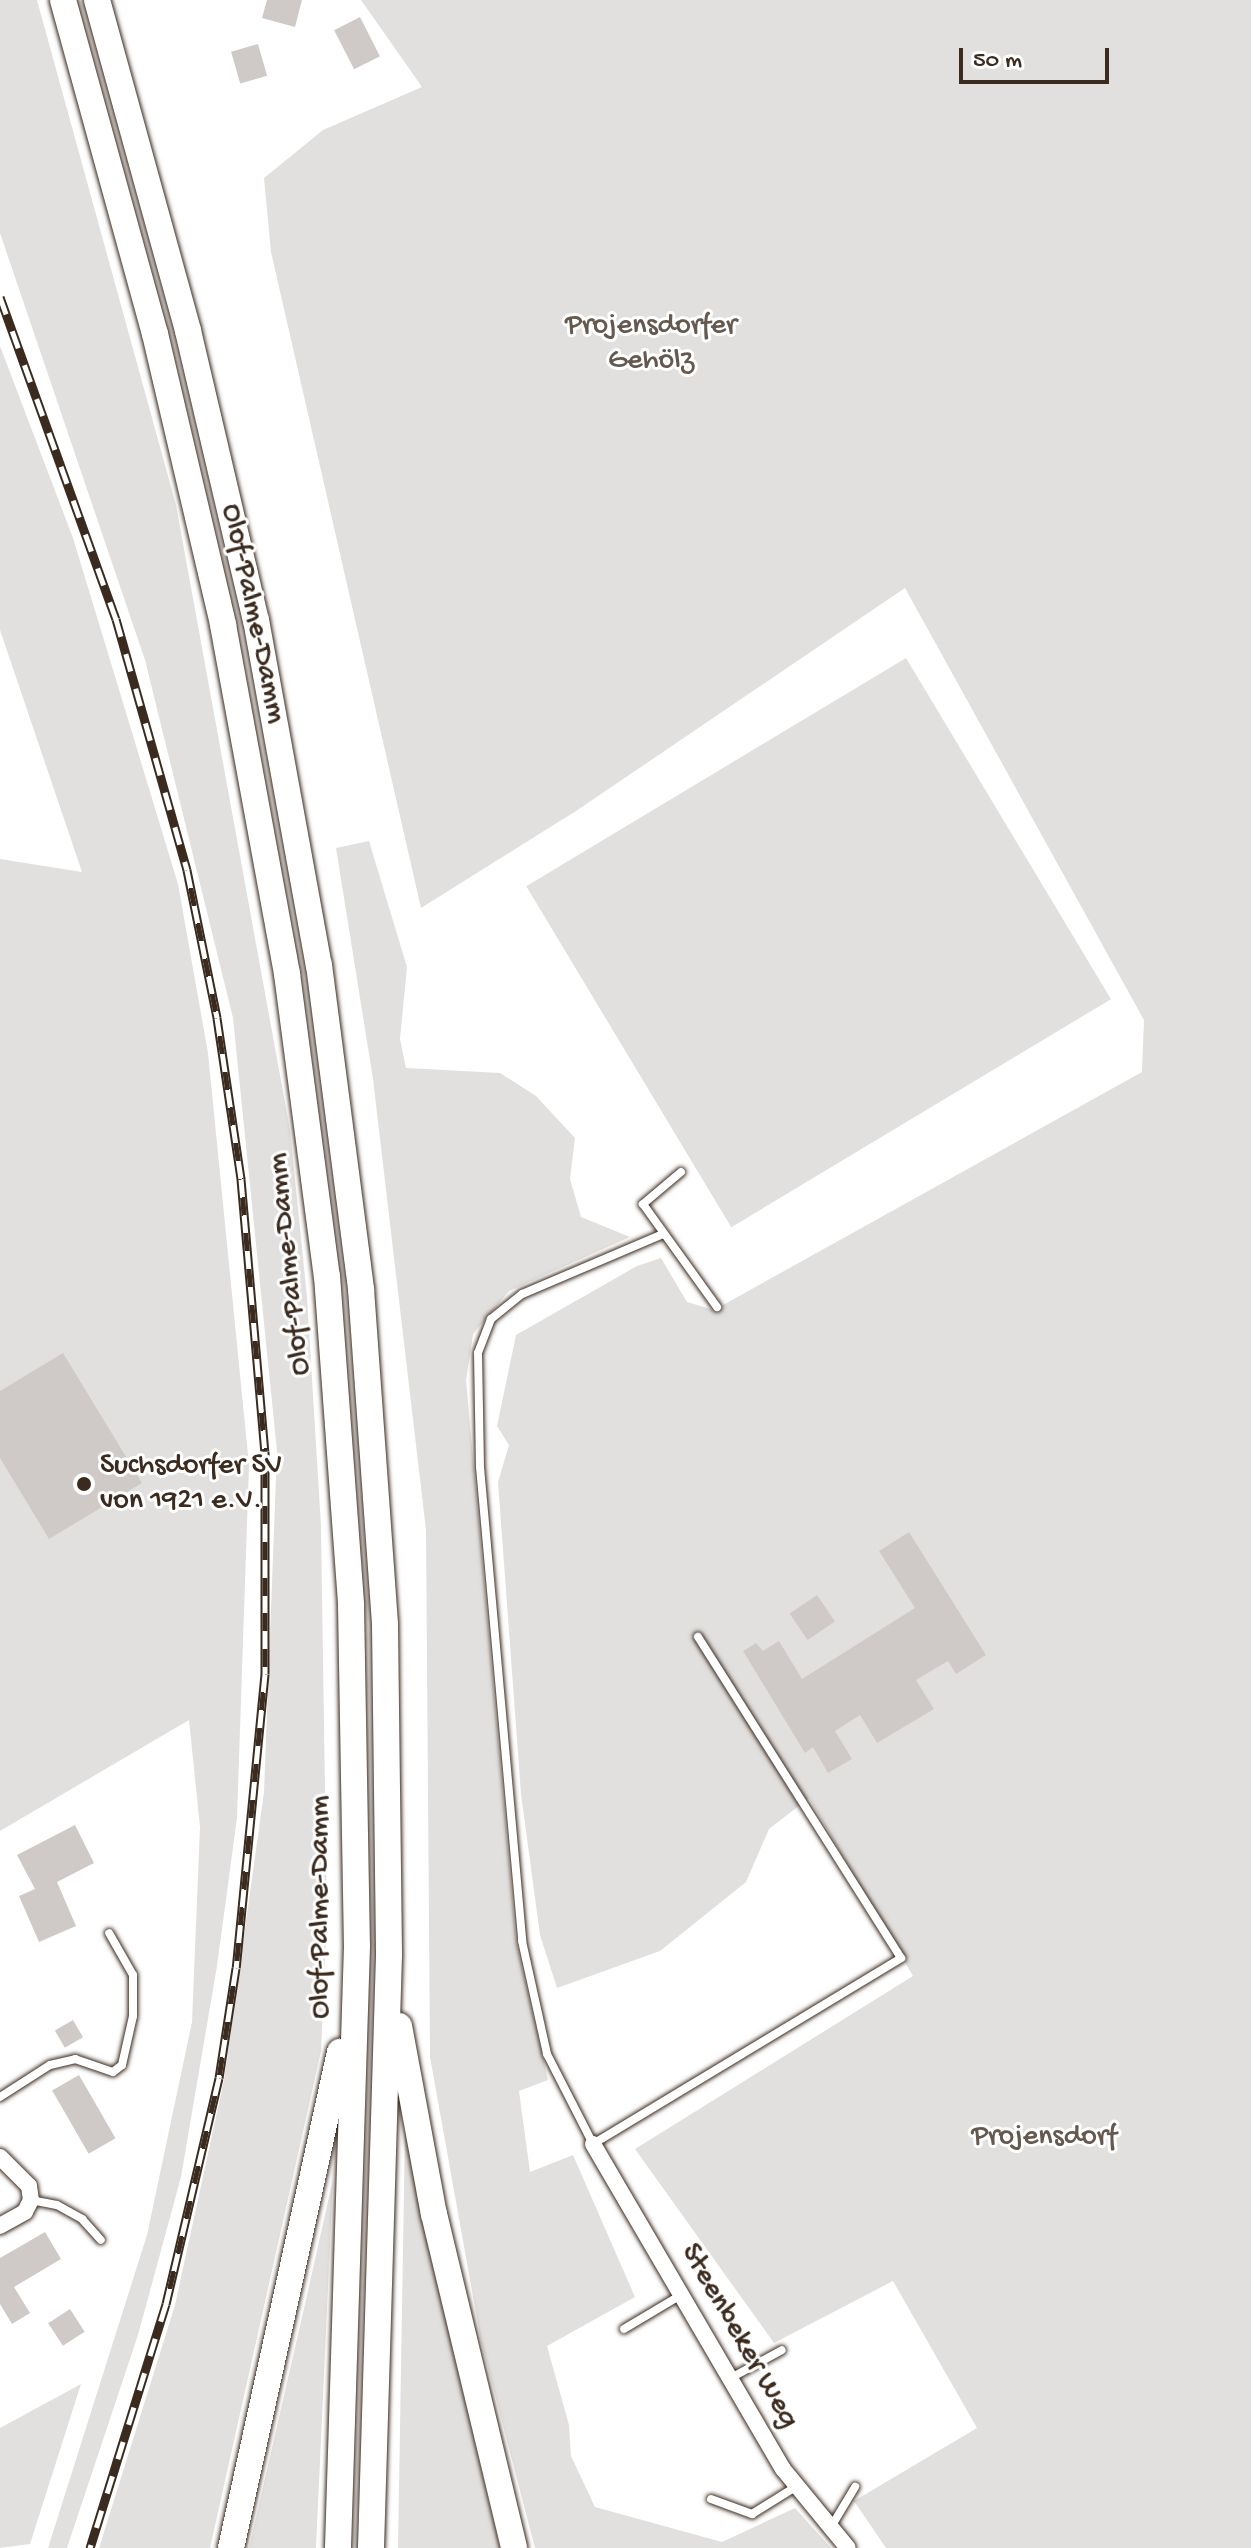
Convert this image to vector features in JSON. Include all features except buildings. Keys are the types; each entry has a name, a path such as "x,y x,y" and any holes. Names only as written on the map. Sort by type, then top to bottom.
{"highway":[{"name":"Olof-Palme-Damm","path":"63,0 189,476 245,733 287,974 337,1385 351,1605 357,1946 338,2548"},
{"name":"Olof-Palme-Damm","path":"97,0 223,473 283,757 319,965 361,1289 374,1437 385,1625 389,1955 371,2548"},
{"path":"231,2548 330,2114 357,1946"},
{"path":"389,1955 430,2199 514,2548"}],"street":[{"name":"Steenbeker Weg","path":"593,2144 729,2380 797,2486 848,2548"},
{"path":"0,2157 29,2186 31,2200 25,2212 0,2226"}],"lane":[{"path":"681,1172 643,1204 717,1307"},
{"path":"663,1234 522,1294 491,1319 478,1353 480,1467 522,1941 547,2054 593,2144 901,1958 698,1637"},
{"path":"0,2097 50,2065 75,2059 113,2072 122,2065 133,2016 133,1975 109,1933"},
{"path":"31,2200 57,2205 82,2219 101,2240"},
{"path":"624,2329 681,2295"},
{"path":"729,2380 782,2350"},
{"path":"711,2499 752,2514 797,2486"},
{"path":"831,2527 855,2487"}],"green space":[{"path":"0,0 37,0 176,505 290,1130 307,1297 321,1526 327,1922 321,2051 210,2548 99,2548 175,2305 224,2080 264,1792 277,1451 233,1018 145,660 0,233"},
{"path":"361,0 1251,0 1251,2548 886,2548 854,2501 977,2428 893,2281 774,2343 635,2149 913,1976 809,1798 769,1829 746,1882 660,1951 557,1988 540,1935 521,1794 498,1482 509,1445 497,1426 516,1335 637,1266 661,1258 687,1302 714,1310 1142,1072 1144,1020 905,588 576,811 421,908 271,252 264,178 323,130 422,87"},
{"path":"0,346 73,538 178,884 208,1053 249,1465 237,1818 217,1966 181,2177 138,2335 67,2548 48,2548 147,2235 192,2022 200,1827 189,1720 0,1831 0,859 82,872 0,630"},
{"path":"906,658 1111,999 731,1227 526,886"},
{"path":"369,841 407,967 400,1039 406,1068 500,1073 536,1096 575,1138 570,1179 581,1217 630,1237 509,1291 473,1334 466,1380 516,1942 548,2080 519,2091 530,2172 573,2155 635,2297 547,2346 569,2425 571,2456 595,2507 722,2542 795,2508 831,2548 535,2548 481,2341 430,2057 426,1530 373,1079 336,848"},
{"path":"405,2128 428,2246 500,2548 398,2548"},
{"path":"333,2179 316,2548 249,2548 306,2300"},
{"path":"81,2384 30,2544 0,2548 0,2428"}],"railway":[{"path":"0,297 116,619 187,870 217,1018 241,1179 265,1451 265,1674 236,1968 219,2078 166,2304 90,2548"}],"place":[{"name":"Suchsdorfer SV von 1921 e.V.","path":"84,1484"}],"park label":[{"name":"Projensdorfer Gehölz","path":"651,344"},
{"name":"Projensdorf","path":"1044,2138"}]}
